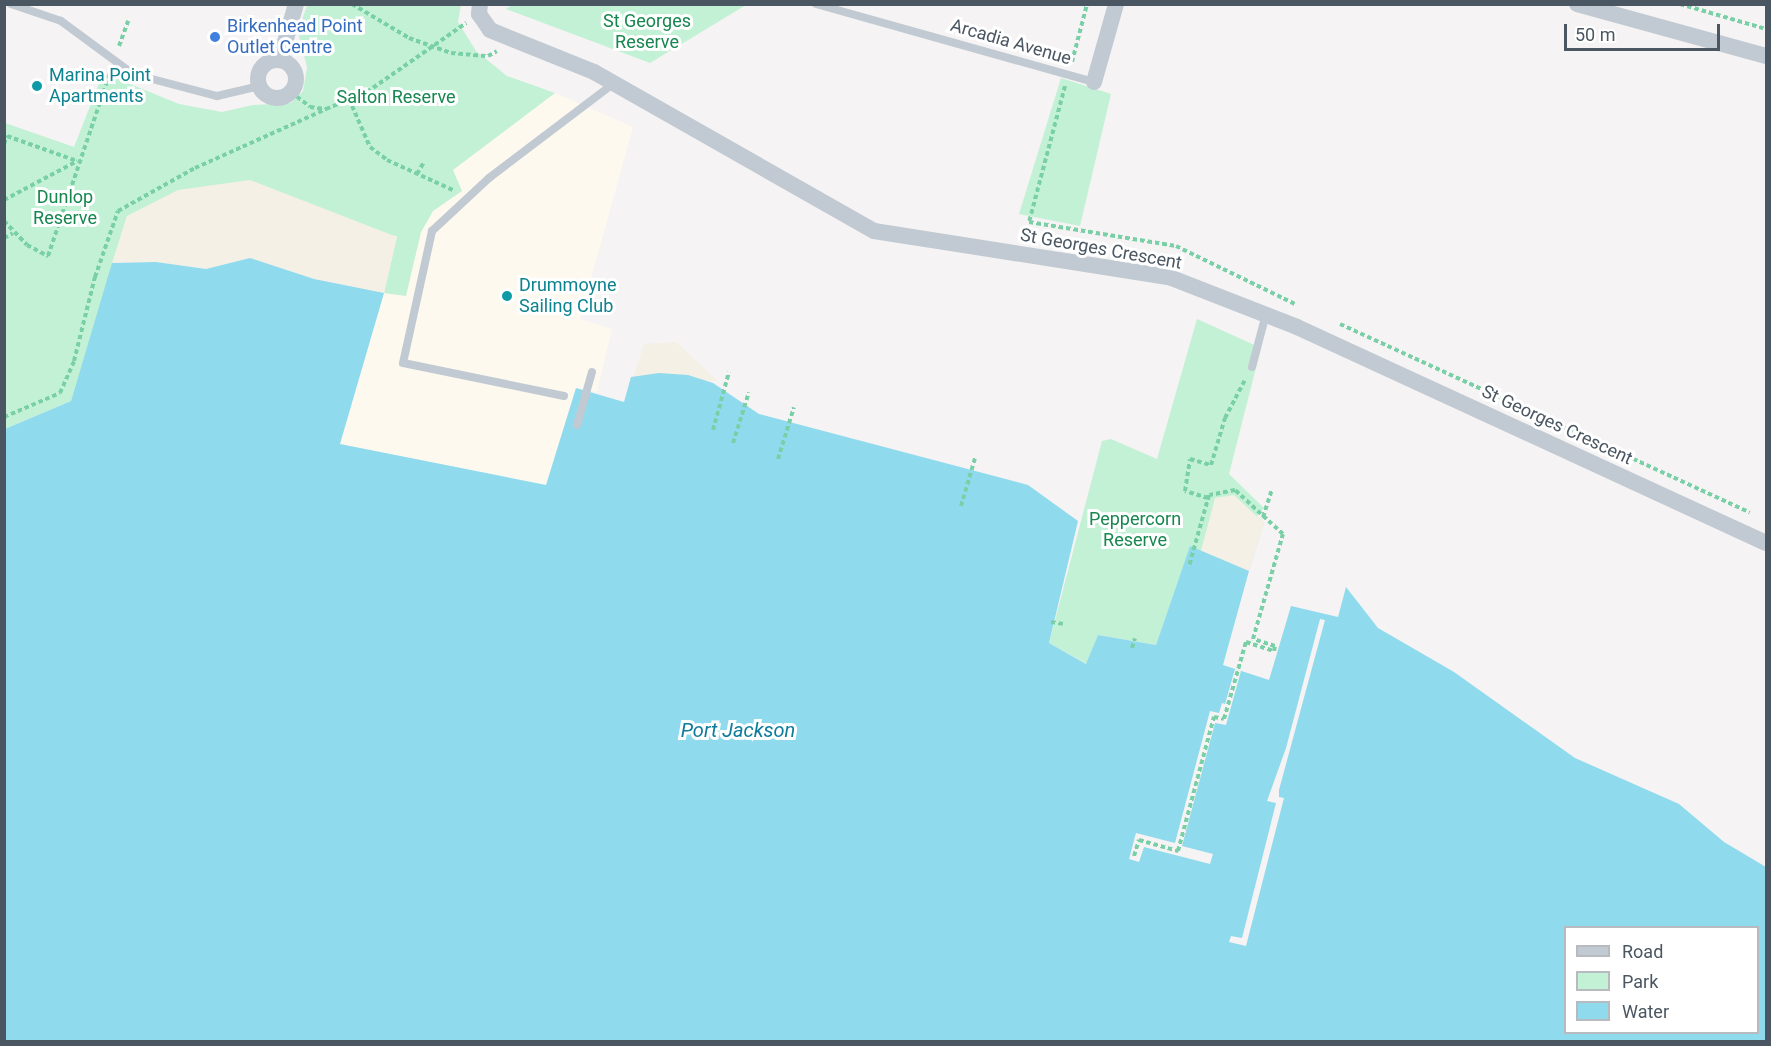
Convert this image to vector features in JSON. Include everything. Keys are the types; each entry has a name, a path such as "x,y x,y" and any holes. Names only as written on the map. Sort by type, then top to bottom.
{"street":[{"path":"280,60 296,4"},
{"path":"1094,82 1116,4"},
{"path":"1577,4 1767,56"},
{"name":"St Georges Crescent","path":"480,9 490,30 614,83 874,231 1169,277 1266,314 1767,543"},
{"path":"280,60 295,72 291,92 274,98 260,86 262,67 280,60"}],"lane":[{"path":"11,4 61,21 133,74 217,96 260,86"},
{"name":"Arcadia Avenue","path":"816,4 1094,82"},
{"path":"564,396 403,363 432,231 467,196 614,83"},
{"path":"1252,366 1266,314"},
{"path":"576,425 592,372"}],"path":[{"path":"352,4 386,26 431,46 468,57 488,56 516,40"},
{"path":"1029,222 1087,4"},
{"path":"1680,4 1767,28"},
{"path":"4,417 60,393 74,362 95,277 118,211 195,168 367,92 480,9"},
{"path":"4,221 13,233 48,256 77,161 128,21"},
{"path":"291,92 310,107 326,109"},
{"path":"349,99 370,147 417,174 467,196"},
{"path":"4,144 7,136 77,161"},
{"path":"4,200 77,161"},
{"path":"417,174 424,162"},
{"path":"4,237 13,233"},
{"path":"1208,498 1185,491 1191,459 1211,465 1225,418 1252,366"},
{"path":"712,430 729,372"},
{"path":"733,443 749,392"},
{"path":"778,459 794,407"},
{"path":"961,506 975,458"},
{"path":"1134,856 1139,840 1178,851 1214,717 1224,719 1246,642 1274,651 1275,646 1253,639 1283,534 1235,490 1209,495 1189,566"},
{"path":"1263,517 1272,490"},
{"path":"1051,622 1063,624"},
{"path":"1132,648 1136,638"}],"shaded area":[{"path":"555,93 633,127 580,319 612,329 597,392 576,388 547,485 339,444 384,293 406,295 421,232 433,211 462,191 452,170"}],"green space":[{"name":"St Georges Reserve","path":"513,4 746,5 650,63 506,9"},
{"path":"307,5 461,5 458,22 476,51 507,76 555,93 453,170 462,191 433,211 421,232 406,296 384,293 397,236 127,216 71,401 5,429 5,123 74,147 103,73 179,104 222,112 253,105 291,103 303,91 307,67 298,32"},
{"path":"1061,78 1111,94 1080,226 1019,214"},
{"name":"Peppercorn Reserve","path":"1197,319 1261,348 1229,474 1264,508 1257,516 1264,523 1249,571 1190,547 1156,645 1098,635 1087,664 1049,643 1102,441 1111,439 1157,459"}],"sand":[{"path":"250,180 397,237 384,293 314,279 250,258 206,269 156,262 112,263 127,216 178,190"},
{"path":"676,342 718,381 633,379 644,344"},
{"path":"1234,495 1264,523 1249,571 1201,551 1215,498"}],"water":[{"name":"Port Jackson","path":"250,258 314,279 384,293 340,444 546,485 576,388 624,402 631,377 659,373 688,375 713,383 759,414 1028,485 1078,521 1049,643 1086,664 1098,635 1156,645 1190,546 1249,571 1223,665 1269,680 1291,606 1338,617 1346,587 1378,628 1454,672 1575,758 1679,804 1724,842 1766,867 1766,1041 5,1042 5,429 71,401 112,263 156,262 206,269"}],"pier":[{"path":"1320,619 1325,620 1279,790 1279,797 1284,798 1246,946 1229,942 1231,936 1242,938 1276,803 1267,801 1286,748"},
{"path":"1235,669 1241,671 1226,725 1215,723 1182,846 1213,854 1210,864 1144,847 1139,862 1129,859 1136,833 1175,843 1210,711 1219,713 1222,703 1225,704"}],"place":[{"name":"Birkenhead Point Outlet Centre","path":"215,37"},
{"name":"Marina Point Apartments","path":"37,86"},
{"name":"Drummoyne Sailing Club","path":"507,296"}],"park label":[{"name":"Salton Reserve","path":"396,97"},
{"name":"Dunlop Reserve","path":"65,208"}]}
